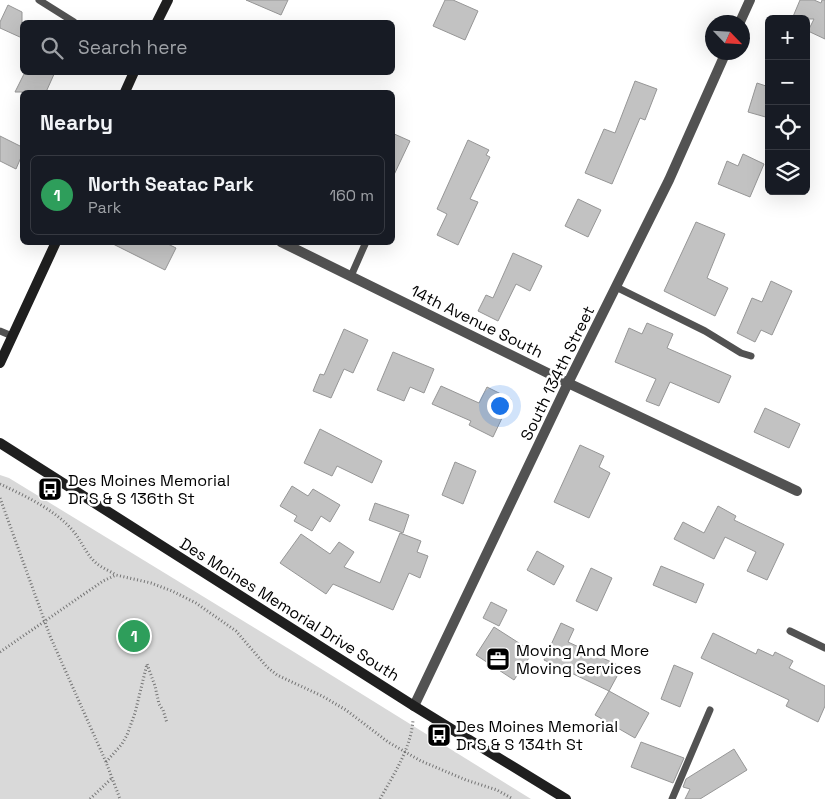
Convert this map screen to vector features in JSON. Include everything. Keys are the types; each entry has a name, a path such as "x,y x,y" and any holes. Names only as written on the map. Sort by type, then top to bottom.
{"main road":[{"path":"158,20 168,0"},
{"path":"126,90 133,75"},
{"path":"0,363 55,245"},
{"name":"Des Moines Memorial Drive South","path":"0,443 414,706 566,799"}],"street":[{"path":"743,15 750,0"},
{"name":"South 134th Street","path":"414,706 568,383 669,180 722,60"},
{"name":"14th Avenue South","path":"287,245 568,383 796,491"}],"lane":[{"path":"39,0 71,20"},
{"path":"351,276 365,245"},
{"path":"616,287 705,331 740,353 751,356"},
{"path":"0,331 12,336"},
{"path":"790,631 825,648"},
{"path":"672,799 710,710"}],"path":[{"path":"0,484 34,500 53,513 74,532 96,563 116,575 151,583 196,603 236,631 267,667 277,675 322,696 346,710 368,728 405,752 435,768 497,790 513,799"},
{"path":"0,498 66,674 106,762 120,799"},
{"path":"0,652 103,581 116,575"},
{"path":"106,762 122,744 127,735 135,713 147,664 156,686 159,704 163,710 166,723"},
{"path":"380,799 405,752 412,731 414,706"},
{"path":"90,799 112,778"}],"shaded area":[{"path":"0,475 9,478 531,799 0,799"}],"building":[{"path":"246,0 288,0 281,15"},
{"path":"445,0 453,0 478,11 465,40 433,26"},
{"path":"800,0 814,0 821,3 822,0 825,0 825,39 810,32 814,19 810,19 810,15 794,15"},
{"path":"8,5 22,12 20,37 0,28 0,22"},
{"path":"24,75 54,75 47,90 20,90 20,92 15,92"},
{"path":"635,81 657,89 645,120 640,118 612,184 585,173 604,129 615,133"},
{"path":"757,83 765,86 765,117 748,112"},
{"path":"395,134 410,141 395,173"},
{"path":"0,136 20,146 20,160 16,169 0,161"},
{"path":"468,140 489,150 486,155 490,157 470,199 478,202 458,245 437,235 447,214 437,209"},
{"path":"743,154 764,164 750,197 718,184 727,161 738,166"},
{"path":"578,199 601,210 588,237 565,226"},
{"path":"696,222 725,234 707,278 728,288 715,316 664,291"},
{"path":"115,245 170,245 176,248 165,270"},
{"path":"513,253 542,266 530,291 516,284 498,321 478,311 486,295 493,298"},
{"path":"771,281 792,291 772,335 761,330 755,342 737,333 752,298 762,302"},
{"path":"647,323 673,334 667,348 731,376 719,403 670,382 659,406 646,401 656,379 615,362 629,328 642,334"},
{"path":"344,329 368,340 353,373 344,369 331,398 313,391 320,374 324,375"},
{"path":"393,352 434,369 424,393 410,387 404,401 377,390"},
{"path":"441,386 479,403 487,387 511,399 493,437 469,425 471,421 432,404"},
{"path":"765,408 800,424 789,448 754,432"},
{"path":"320,429 382,461 372,483 337,466 332,476 304,463"},
{"path":"580,445 604,456 599,467 610,473 589,518 554,502"},
{"path":"455,462 476,471 463,504 442,495"},
{"path":"292,486 308,496 313,489 340,505 330,522 321,516 312,531 294,521 297,516 280,506"},
{"path":"375,503 409,515 403,533 369,520"},
{"path":"718,506 736,516 734,520 784,544 767,580 747,571 756,552 725,537 714,559 674,539 683,522 704,533"},
{"path":"400,533 421,541 417,552 428,556 420,578 409,573 393,610 333,584 326,594 280,563 301,534 330,554 339,542 354,552 344,567 380,583"},
{"path":"537,551 564,566 554,585 527,570"},
{"path":"661,566 704,584 696,603 653,585"},
{"path":"591,568 612,578 597,611 576,601"},
{"path":"491,602 507,610 499,626 483,618"},
{"path":"561,623 574,629 568,642 622,667 609,691 544,660"},
{"path":"494,627 533,652 514,680 476,655"},
{"path":"713,633 756,654 758,649 773,656 775,652 793,661 789,668 825,686 825,706 818,722 786,706 789,700 701,658"},
{"path":"674,665 693,673 680,707 661,699"},
{"path":"609,691 649,713 635,738 595,715"},
{"path":"641,742 684,758 673,783 631,767"},
{"path":"734,749 747,770 700,799 685,799 690,789 683,787 686,779"}],"place":[{"name":"Des Moines Memorial Dr S & S 136th St","path":"50,489"},
{"name":"North Seatac Park","path":"134,636"},
{"name":"Moving And More Moving Services","path":"498,659"},
{"name":"Des Moines Memorial Dr S & S 134th St","path":"439,735"}]}
